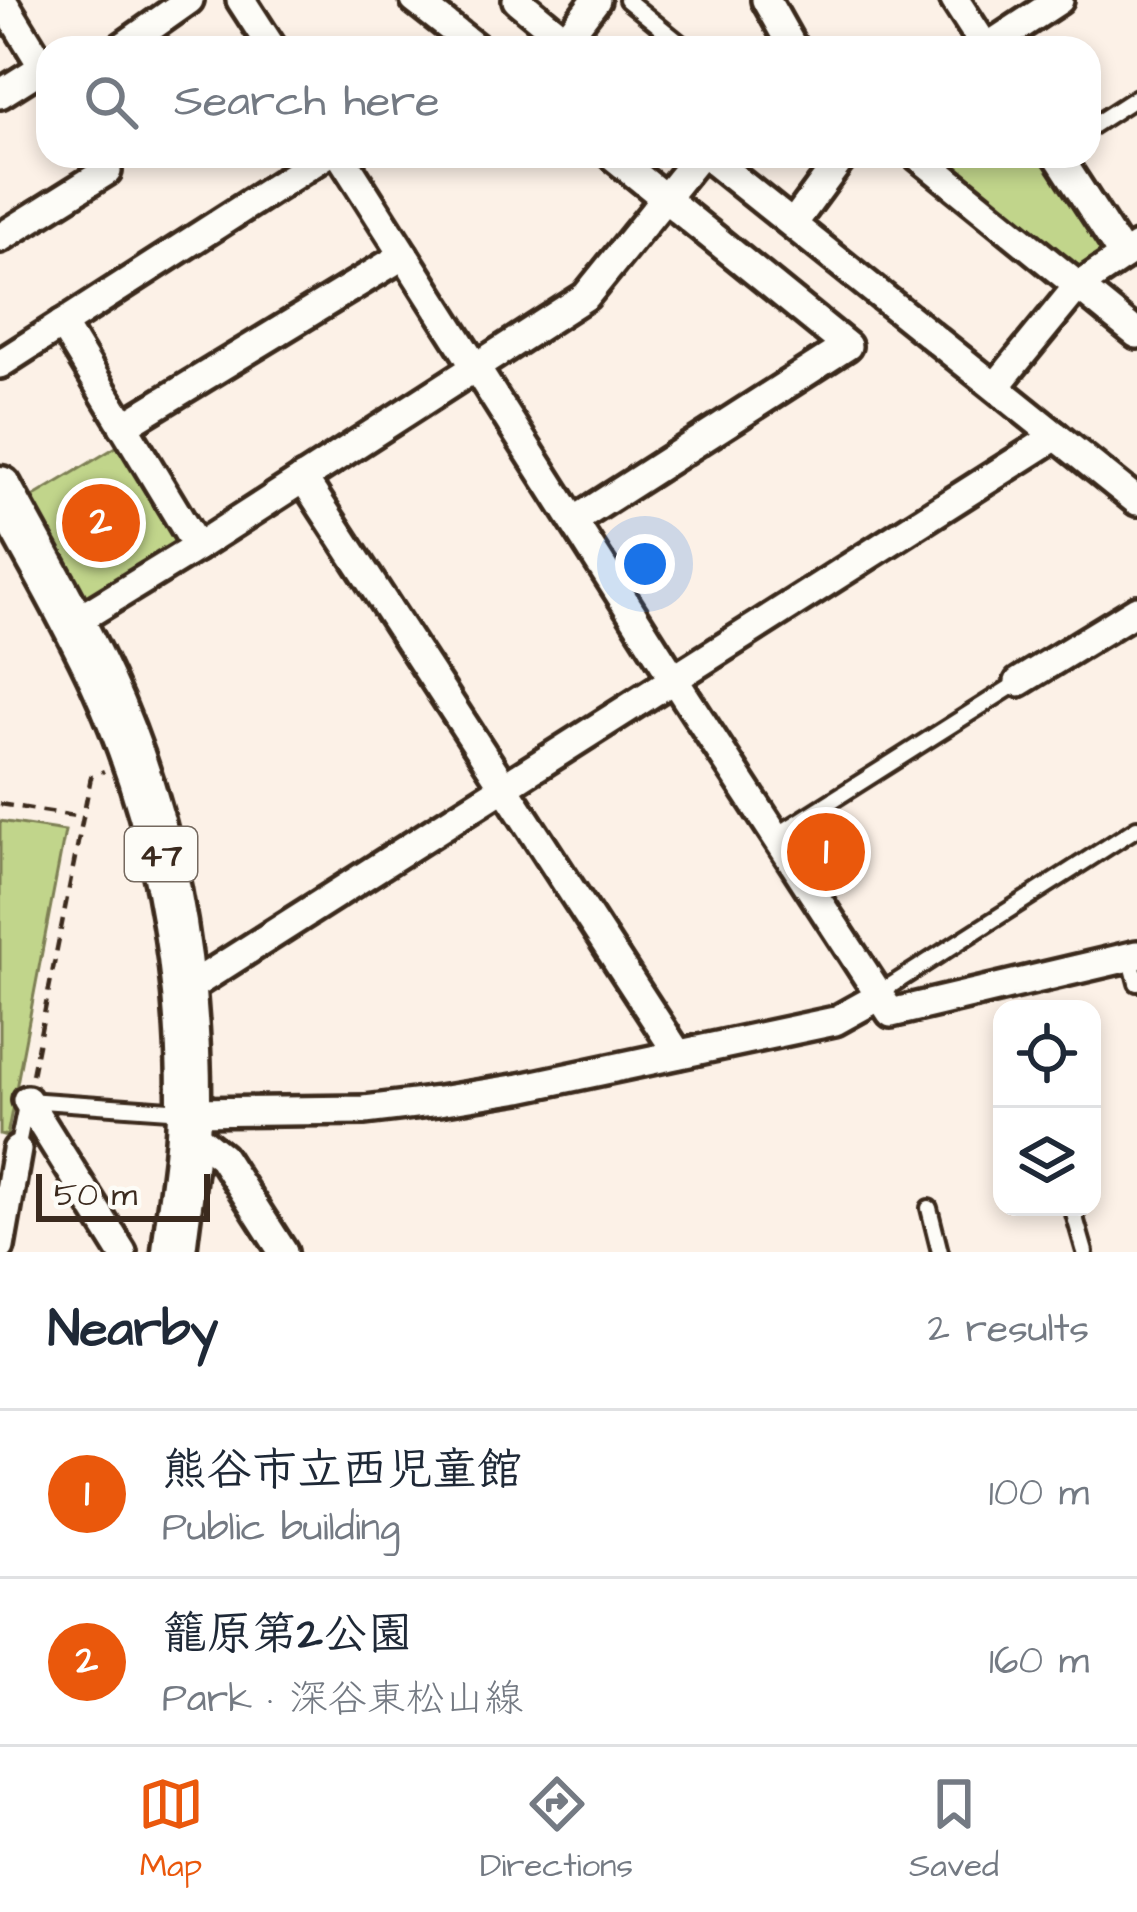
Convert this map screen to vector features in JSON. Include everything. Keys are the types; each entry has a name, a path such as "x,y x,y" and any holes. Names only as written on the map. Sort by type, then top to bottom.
{"main road":[{"name":"47","path":"0,488 103,683 147,802 166,873 185,990 189,1121 174,1252"}],"street":[{"path":"138,36 190,0"},
{"path":"242,0 264,36"},
{"path":"415,0 461,36"},
{"path":"517,0 556,36"},
{"path":"572,36 596,0"},
{"path":"766,0 786,36"},
{"path":"955,0 978,36"},
{"path":"1004,36 1059,0"},
{"path":"16,5 36,51"},
{"path":"0,94 36,76"},
{"path":"0,238 105,168"},
{"path":"0,364 305,168"},
{"path":"349,168 891,1013 1135,965"},
{"path":"574,521 847,346 628,168"},
{"path":"73,623 586,296 692,168"},
{"path":"719,168 1137,502"},
{"path":"793,224 827,168"},
{"path":"933,168 1137,334"},
{"path":"996,386 1077,287 1130,252 1067,168"},
{"path":"123,425 404,255"},
{"path":"62,324 197,547"},
{"path":"185,990 1056,436"},
{"path":"303,478 678,1054"},
{"path":"1018,682 1137,610"},
{"path":"189,1121 383,1107 520,1088 836,1021 880,996"},
{"path":"27,1100 122,1252"},
{"path":"189,1121 222,1156 283,1252"},
{"path":"1,1233 17,1150"}],"lane":[{"path":"627,0 671,36"},
{"path":"1101,120 1137,97"},
{"path":"776,836 1018,682"},
{"path":"880,996 1137,828"},
{"path":"17,1150 27,1100 189,1121"},
{"path":"929,1208 940,1252"},
{"path":"1074,1216 1084,1252"}],"path":[{"path":"27,1100 91,777 131,759"},
{"path":"0,804 81,817"}],"green space":[{"path":"951,168 1052,168 1110,253 1076,272"},
{"path":"121,444 181,544 74,605 24,502"},
{"path":"0,821 65,831 7,1136 0,1134"}],"place":[{"name":"籠原第2公園","path":"101,523"},
{"name":"熊谷市立西児童館","path":"826,852"}]}
